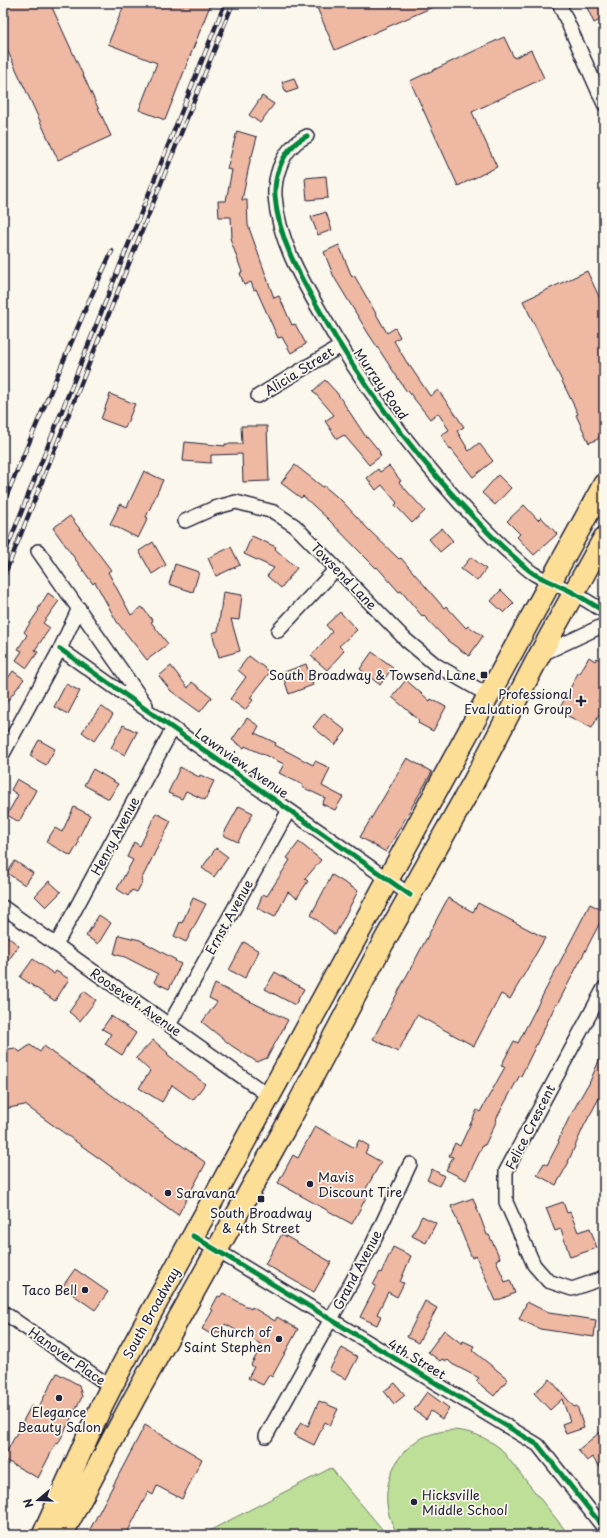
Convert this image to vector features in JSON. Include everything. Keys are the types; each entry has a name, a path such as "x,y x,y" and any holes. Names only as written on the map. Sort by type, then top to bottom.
{"main road":[{"name":"South Broadway","path":"42,1535 111,1387 604,484"},
{"name":"South Broadway","path":"63,1535 135,1397 218,1251 295,1110 361,983 473,783 539,656 604,538"}],"street":[{"path":"559,3 604,104"},
{"name":"Murray Road","path":"306,136 294,144 283,159 275,195 278,218 285,241 306,288 340,346 379,403 436,476 477,522 513,557 535,574 574,593 604,611"},
{"name":"Alicia Street","path":"258,396 340,346"},
{"name":"Towsend Lane","path":"185,521 214,508 236,502 274,512 296,526 336,569 415,648 436,665 488,695"},
{"path":"38,551 151,713"},
{"path":"278,631 336,569"},
{"path":"3,754 81,611"},
{"path":"539,656 604,625"},
{"name":"Lawnview Avenue","path":"60,649 410,894"},
{"name":"Henry Avenue","path":"56,945 173,728"},
{"name":"Ernst Avenue","path":"169,1025 289,810"},
{"name":"Roosevelt Avenue","path":"3,907 269,1096"},
{"name":"Felice Crescent","path":"603,1280 572,1289 548,1281 534,1265 506,1202 506,1171 604,988"},
{"name":"Grand Avenue","path":"266,1436 371,1247 410,1164"},
{"name":"4th Street","path":"193,1236 538,1445 604,1528"},
{"name":"Hanover Place","path":"3,1312 111,1387"}],"green space":[{"path":"453,1430 478,1435 500,1448 569,1535 399,1535 392,1523 388,1511 388,1484 392,1471 407,1448 418,1440 435,1433"},
{"path":"331,1468 387,1535 201,1535"}],"building":[{"path":"3,3 50,3 111,136 58,160 3,41"},
{"path":"125,3 211,3 165,120 139,110 157,63 108,44"},
{"path":"315,3 442,3 335,50"},
{"path":"585,3 604,3 604,18 594,23"},
{"path":"504,37 514,58 531,50 544,78 472,112 497,167 458,186 410,81"},
{"path":"294,78 298,89 286,93 282,82"},
{"path":"262,96 274,104 260,123 249,115"},
{"path":"237,131 257,137 251,156 242,200 247,200 248,225 274,298 279,296 292,325 295,324 306,344 291,353 282,337 278,338 256,289 254,290 251,282 244,285 240,273 242,272 230,238 232,237 231,217 219,217 218,201 226,201 232,170 227,169"},
{"path":"326,176 328,198 307,200 305,178"},
{"path":"326,212 332,230 318,235 311,217"},
{"path":"339,245 352,277 354,275 387,333 395,328 400,337 394,341 409,366 430,396 438,390 464,427 457,431 469,451 479,443 493,461 473,477 451,449 450,450 441,435 449,430 438,413 430,419 408,391 407,392 368,333 334,277 324,252"},
{"path":"587,271 604,307 604,427 598,439 589,443 576,415 578,414 523,301"},
{"path":"325,380 337,393 366,437 367,436 380,452 379,453 381,456 369,465 344,435 337,439 325,421 334,415 313,391"},
{"path":"110,394 135,404 125,428 101,419"},
{"path":"241,426 267,426 269,481 243,482 242,454 211,455 211,463 183,461 185,442 225,446 225,444 242,444"},
{"path":"295,465 342,501 399,559 401,558 444,608 446,606 466,628 468,626 483,636 469,656 448,641 423,615 422,616 401,591 399,592 377,567 376,568 328,519 303,496 301,498 281,483"},
{"path":"389,466 401,481 399,482 425,511 412,523 395,505 397,503 382,485 376,490 367,478 378,469 380,472"},
{"path":"144,471 163,480 146,517 148,518 138,538 110,524 120,504 127,507"},
{"path":"498,475 511,488 495,505 482,493"},
{"path":"524,505 538,520 541,517 557,534 534,555 517,537 520,534 507,521"},
{"path":"70,516 111,570 108,572 131,615 142,607 153,621 151,622 168,644 147,660 117,622 95,582 93,584 53,528"},
{"path":"442,528 453,541 440,552 429,539"},
{"path":"252,536 276,547 275,549 297,568 281,588 267,576 274,568 244,554"},
{"path":"153,542 166,565 152,574 139,551"},
{"path":"231,547 240,565 216,576 208,558"},
{"path":"471,557 486,569 477,581 461,569"},
{"path":"175,564 199,572 193,592 169,584"},
{"path":"501,590 514,603 504,613 491,601"},
{"path":"223,592 242,595 239,620 231,619 240,651 219,657 212,633 218,631"},
{"path":"48,593 59,601 43,623 50,628 35,650 38,652 27,668 16,660 22,651 18,649 27,635 24,632 39,610 38,609"},
{"path":"340,612 357,630 339,646 344,651 327,670 311,656 332,632 326,625"},
{"path":"372,652 393,667 380,685 360,669"},
{"path":"249,656 270,672 250,698 253,700 245,710 230,699 246,677 238,670"},
{"path":"589,657 595,661 597,658 604,662 604,690 598,701 604,705 592,728 564,714 566,709 561,706 578,673 580,673"},
{"path":"306,664 313,685 289,694 282,673"},
{"path":"171,666 188,688 192,682 212,697 200,712 171,691 159,676"},
{"path":"13,671 24,679 3,707 3,685"},
{"path":"406,680 430,701 431,699 446,707 433,731 418,723 419,720 392,697"},
{"path":"66,684 80,691 68,714 54,707"},
{"path":"101,706 113,715 94,741 82,732"},
{"path":"324,713 346,731 335,745 313,727"},
{"path":"247,718 259,726 255,733 276,743 275,745 313,765 315,761 330,768 322,786 343,797 335,810 322,804 325,798 302,787 303,785 279,773 284,764 245,746 244,748 232,740"},
{"path":"123,725 137,732 125,755 111,748"},
{"path":"39,740 55,749 46,765 30,756"},
{"path":"407,758 432,772 386,852 360,837"},
{"path":"180,767 199,777 200,775 214,781 205,800 186,791 182,799 168,793"},
{"path":"93,769 118,784 109,799 84,785"},
{"path":"17,779 36,790 19,822 7,815 18,795 11,790"},
{"path":"239,806 253,813 238,842 223,835"},
{"path":"74,807 90,815 77,841 79,842 71,856 46,842 55,828 62,832"},
{"path":"156,813 171,821 141,880 143,881 137,892 132,890 128,896 117,889 133,860 127,857 134,842 140,846"},
{"path":"299,842 321,860 305,879 308,881 297,898 288,892 275,917 257,908 263,894 267,896 290,860 287,858"},
{"path":"216,848 228,857 214,877 202,868"},
{"path":"15,861 33,873 25,885 7,873"},
{"path":"332,875 358,891 335,935 311,915"},
{"path":"49,881 61,892 46,907 35,896"},
{"path":"193,898 206,904 186,942 174,936 180,922 182,923"},
{"path":"448,898 473,912 478,903 545,938 510,999 501,994 474,1046 417,1015 398,1052 373,1039"},
{"path":"590,904 604,911 604,915 557,1005 556,1004 521,1076 520,1075 496,1119 497,1120 485,1145 483,1145 466,1180 446,1170 453,1157 449,1156 455,1143 460,1146 477,1110 480,1112 505,1067 501,1066 514,1041 518,1043"},
{"path":"99,915 111,923 98,944 86,936"},
{"path":"119,935 140,940 181,964 169,989 154,982 158,974 125,957 114,954"},
{"path":"7,936 19,946 3,967 3,941"},
{"path":"244,942 259,951 245,978 229,970"},
{"path":"33,959 54,974 56,971 69,979 55,1001 20,977"},
{"path":"275,972 304,989 295,1005 265,989"},
{"path":"215,984 288,1020 267,1058 257,1062 232,1046 202,1022 217,1002 209,998"},
{"path":"84,991 96,1000 80,1021 69,1012"},
{"path":"111,1016 136,1033 122,1055 105,1044 111,1034 102,1029"},
{"path":"153,1040 168,1053 167,1054 205,1084 193,1100 172,1085 162,1102 139,1088 150,1071 136,1058"},
{"path":"30,1045 40,1052 44,1046 206,1163 178,1215 25,1105 3,1109 3,1050 15,1048 20,1052"},
{"path":"604,1049 604,1089 584,1126 569,1162 556,1185 537,1175 544,1163 547,1165 569,1118 588,1086"},
{"path":"315,1126 355,1148 359,1140 369,1146 365,1153 381,1162 363,1194 367,1196 352,1224 278,1183 293,1155 298,1158"},
{"path":"432,1169 444,1176 439,1186 427,1180"},
{"path":"473,1198 487,1235 489,1235 500,1258 496,1260 505,1282 510,1280 515,1293 496,1301 476,1256 472,1258 451,1206"},
{"path":"563,1202 567,1213 570,1212 578,1232 590,1228 597,1248 570,1257 561,1229 555,1231 546,1208"},
{"path":"422,1216 436,1223 426,1243 412,1236"},
{"path":"282,1234 331,1262 314,1292 265,1264"},
{"path":"393,1247 411,1256 400,1282 404,1283 397,1297 388,1292 377,1314 381,1316 377,1325 360,1317 376,1286 373,1285 380,1272 381,1273"},
{"name":"Taco Bell","path":"75,1269 108,1292 95,1310 62,1287"},
{"name":"Church of Saint Stephen","path":"223,1293 251,1309 252,1307 275,1321 277,1317 298,1329 272,1377 269,1375 263,1385 248,1378 254,1367 251,1365 262,1345 225,1324 220,1333 217,1331 214,1336 202,1329 213,1310 211,1309 218,1296 220,1297"},
{"path":"425,1301 437,1308 418,1343 407,1337"},
{"path":"527,1302 549,1313 596,1320 594,1337 540,1329 519,1319"},
{"path":"444,1330 462,1344 463,1341 474,1346 472,1350 508,1379 494,1396 476,1381 479,1378 452,1364 448,1360 442,1359 440,1361 428,1352"},
{"path":"342,1348 358,1357 346,1379 329,1370"},
{"path":"57,1373 79,1385 82,1397 58,1444 56,1443 38,1478 3,1459 31,1406 37,1410"},
{"path":"550,1379 574,1407 577,1406 584,1428 566,1434 562,1424 570,1421 562,1399 550,1410 534,1393"},
{"path":"395,1383 405,1395 394,1404 384,1391"},
{"path":"427,1392 449,1408 442,1419 431,1411 426,1419 414,1410"},
{"path":"319,1401 338,1409 330,1425 325,1422 314,1445 294,1435 301,1422 308,1426"},
{"path":"145,1425 202,1459 182,1499 157,1486 153,1495 148,1492 126,1535 87,1535"},
{"path":"604,1429 604,1472 592,1457 587,1461 578,1450"}],"railway":[{"path":"3,558 225,3"},
{"path":"3,579 233,3"},
{"path":"3,504 88,303 112,251"}],"cycle path":[{"path":"307,136 297,142 289,150 279,168 275,189 277,212 280,227 291,257 305,285 336,338 385,412 440,481 486,531 527,569 572,592 604,611"},
{"path":"60,649 410,895"},
{"path":"193,1236 538,1445 604,1528"}],"place":[{"name":"South Broadway & Towsend Lane","path":"484,675"},
{"name":"Professional Evaluation Group","path":"581,701"},
{"name":"Mavis Discount Tire","path":"310,1184"},
{"name":"Saravana","path":"168,1193"},
{"name":"South Broadway & 4th Street","path":"261,1199"},
{"name":"Taco Bell","path":"85,1290"},
{"name":"Church of Saint Stephen","path":"279,1339"},
{"name":"Elegance Beauty Salon","path":"59,1398"},
{"name":"Hicksville Middle School","path":"414,1502"}]}
